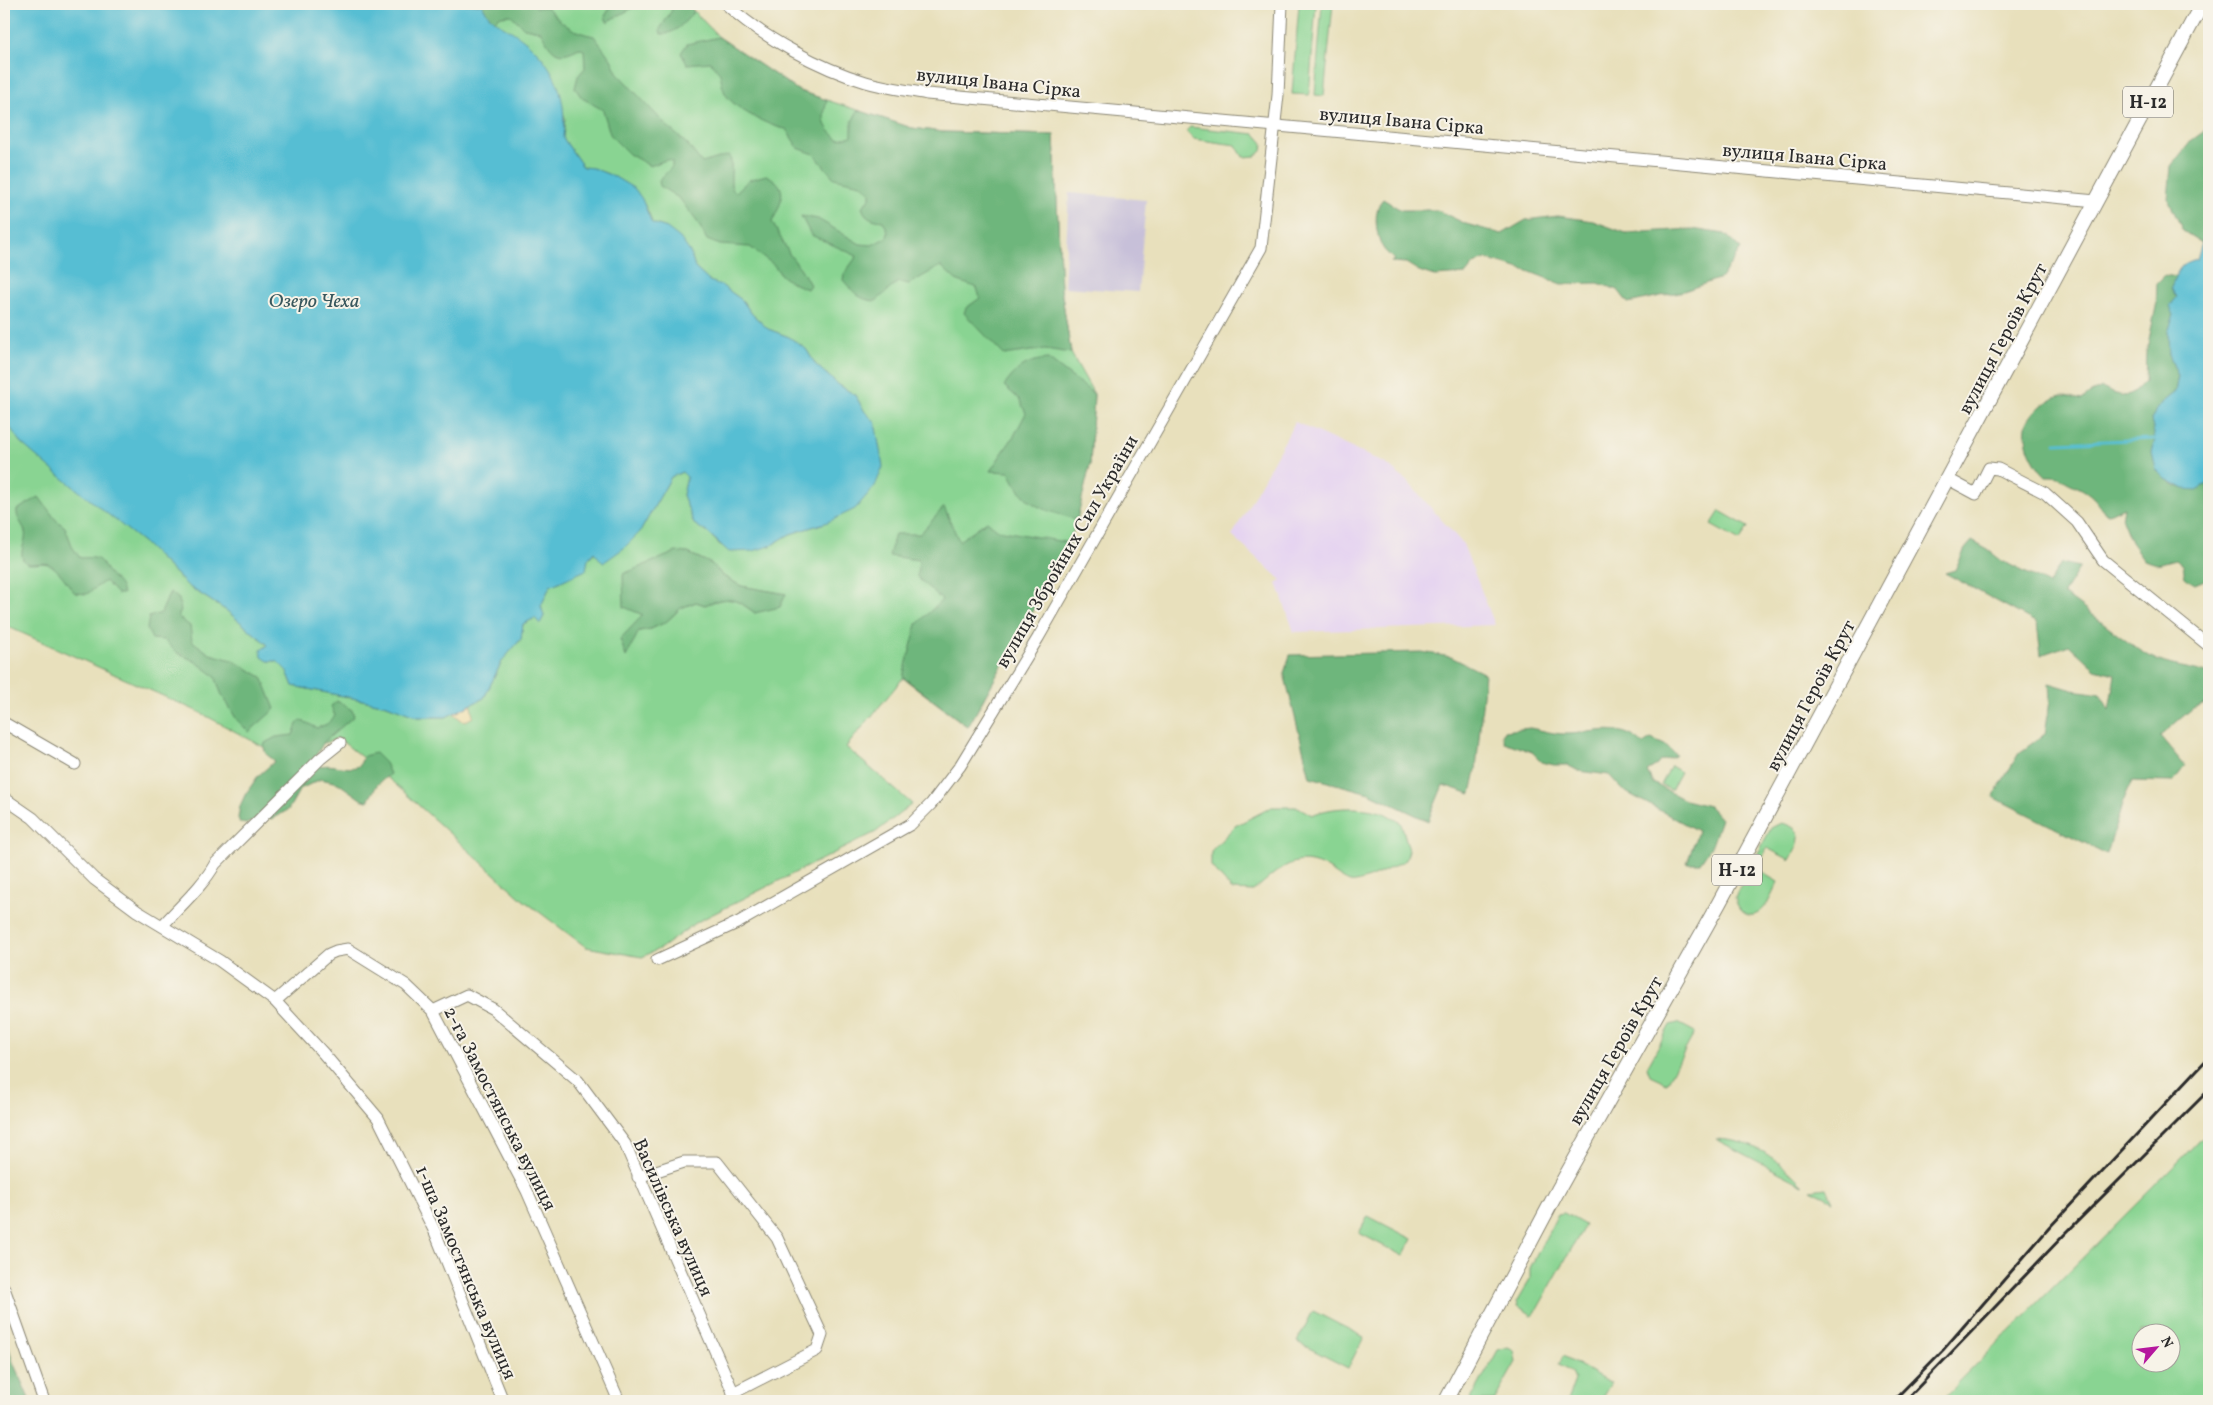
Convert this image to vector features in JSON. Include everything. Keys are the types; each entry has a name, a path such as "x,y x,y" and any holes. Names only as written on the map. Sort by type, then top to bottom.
{"main road":[{"name":"вулиця Героїв Крут","path":"1446,1401 1553,1198 1694,949 2202,4"}],"street":[{"name":"вулиця Івана Сірка","path":"726,4 734,12 786,47 833,70 868,83 927,94 2096,200"},
{"name":"вулиця Збройних Сил України","path":"656,960 739,922 904,828 931,804 947,784 1038,638 1261,248 1274,125 1282,4"},
{"path":"1948,479 1976,494 1989,468 1998,469 2045,493 2077,522 2103,560 2209,646"},
{"path":"4,723 75,764"},
{"path":"163,925 190,895 207,880 215,864 320,759 340,743"},
{"name":"1-ша Замостянська вулиця","path":"4,798 33,818 94,879 137,911 220,961 275,1001 323,1053 378,1118 435,1232 503,1401"},
{"name":"2-га Замостянська вулиця","path":"275,1001 329,954 336,950 348,950 406,985 433,1011 527,1192 619,1401"},
{"name":"Василівська вулиця","path":"433,1011 467,995 493,1008 578,1081 624,1144 735,1397"},
{"path":"638,1177 684,1162 717,1162 777,1238 822,1335 817,1350 735,1397"},
{"path":"4,1288 44,1401"}],"shaded area":[{"path":"1069,193 1146,200 1138,292 1064,287"},
{"path":"1295,422 1386,464 1408,482 1463,544 1495,625 1294,632 1277,583 1281,580 1232,536"}],"green space":[{"path":"482,4 687,4 719,37 799,91 912,128 943,132 1054,135 1061,289 1071,353 1094,394 1090,465 1070,543 968,727 903,678 846,747 912,804 876,832 697,922 661,948 642,957 586,947 522,899 395,784 338,738 284,758 199,712 4,625 4,418 144,543 188,586 227,611 268,645 268,661 277,661 287,671 293,686 387,705 418,717 446,717 484,698 502,661 521,639 523,624 535,618 540,623 544,616 541,606 550,586 585,570 588,559 595,552 624,548 640,532 671,477 682,472 687,477 683,495 694,524 708,533 720,545 770,546 790,534 828,522 877,443 875,422 865,412 855,395 839,385 816,365 806,349 789,337 768,329 752,314 742,300 721,285 709,281 695,268 690,252 667,228 652,223 642,201 627,185 607,173 583,167 563,138 565,118 542,57 528,43 494,21","holes":["688,553 712,564 723,576 741,586 786,594 755,613 743,604 732,600 720,600 705,605 696,602 681,608 666,622 651,629 639,631 644,615 623,574"]},
{"path":"482,4 533,4 536,7 547,7 568,26 579,32 594,36 611,59 618,74 665,124 687,144 702,163 729,155 732,189 736,192 749,180 766,175 774,179 781,189 782,195 779,208 772,222 790,255 810,285 807,289 790,282 781,275 774,265 750,247 720,245 707,240 698,223 680,199 660,186 659,180 672,167 672,161 666,160 650,166 629,154 610,134 603,110 582,98 575,88 578,76 585,68 584,50 579,48 564,54 559,53 551,48 540,31 524,28 511,15 501,16 494,21 487,15"},
{"path":"610,4 640,4 607,22 605,16 611,6"},
{"path":"670,4 687,4 694,11 675,30 661,34 660,29 672,10"},
{"path":"1299,4 1316,4 1309,95 1292,94"},
{"path":"1322,4 1333,4 1324,96 1315,95"},
{"path":"719,37 799,91 827,100 824,113 826,126 838,139 852,136 852,122 858,110 912,128 943,132 1054,135 1061,289 1071,353 1045,349 1004,355 964,313 966,308 980,298 977,288 956,280 941,266 909,284 898,282 876,301 865,299 854,292 843,280 844,274 857,256 811,235 801,216 818,219 860,244 872,245 887,237 888,231 883,221 870,218 863,211 862,207 870,198 870,192 861,184 834,178 814,154 798,148 786,129 762,121 735,105 725,93 720,74 710,62 687,64 681,53 687,44"},
{"path":"1190,127 1255,134 1263,143 1262,151 1256,156 1243,157 1236,145 1193,139 1186,131"},
{"path":"2209,128 2209,218 2202,243 2183,231 2168,199 2171,166 2192,140"},
{"path":"1383,199 1401,210 1437,210 1466,224 1502,234 1526,220 1558,216 1593,221 1626,233 1692,229 1725,234 1741,249 1721,278 1684,291 1628,303 1618,290 1598,283 1561,284 1528,271 1485,259 1474,264 1466,274 1434,276 1419,271 1406,263 1391,262 1394,260 1383,248 1378,237 1376,223 1377,210"},
{"path":"2165,275 2176,277 2171,288 2177,298 2168,332 2169,355 2178,376 2175,392 2161,403 2151,419 2155,439 2152,454 2164,476 2176,486 2193,489 2209,483 2209,578 2195,584 2185,578 2183,565 2176,559 2157,564 2144,560 2131,542 2122,520 2124,507 2109,514 2105,513 2098,502 2087,492 2058,477 2046,476 2031,454 2026,440 2026,427 2031,416 2052,399 2068,396 2082,400 2089,394 2102,388 2125,396 2135,391 2145,381 2146,353 2156,307 2157,283"},
{"path":"1048,359 1094,394 1090,465 1077,520 1036,505 1022,494 1009,472 990,471 1014,436 1026,413 1019,399 1004,386 1022,366"},
{"path":"39,497 56,520 65,527 73,548 80,558 94,558 100,561 119,584 123,594 117,594 105,581 87,594 75,593 52,566 44,563 28,564 23,560 22,552 25,532 17,510"},
{"path":"944,507 959,541 987,521 998,530 1070,543 968,727 903,677 917,624 942,600 917,577 919,560 889,556 895,534 920,534"},
{"path":"1720,511 1748,527 1740,541 1711,525"},
{"path":"1972,541 2002,561 2049,584 2061,563 2080,567 2063,594 2151,657 2165,663 2209,674 2209,703 2193,708 2160,736 2185,766 2173,782 2132,781 2122,804 2107,854 1993,797 2019,753 2045,734 2050,701 2049,683 2073,690 2101,694 2109,710 2115,674 2095,669 2069,645 2041,655 2037,623 1945,573 1955,570 1965,549"},
{"path":"676,552 688,553 712,564 723,576 741,586 786,594 780,607 755,613 743,604 732,600 720,600 705,605 696,602 681,608 666,622 651,629 639,631 626,657 620,639 643,615 624,607 623,574"},
{"path":"170,592 179,599 181,611 178,617 190,626 192,641 210,654 232,660 262,677 275,709 249,732 237,720 221,693 215,676 196,662 176,652 164,640 152,639 147,629 149,617 161,613"},
{"path":"1422,652 1451,657 1485,674 1476,770 1471,794 1443,785 1428,821 1369,793 1310,777 1284,673 1290,655"},
{"path":"337,701 352,710 354,716 324,742 315,757 320,766 359,766 364,756 375,753 385,763 390,774 377,785 368,801 362,800 338,783 321,779 300,789 288,810 271,819 265,816 246,824 240,823 238,818 240,806 245,795 258,776 275,761 266,754 265,743 276,737 293,735 297,724 301,720 317,728 327,724 335,716 331,706"},
{"path":"1530,728 1565,734 1606,730 1615,731 1634,737 1643,744 1651,739 1667,746 1676,755 1660,761 1647,771 1653,783 1685,800 1709,806 1721,819 1712,845 1700,863 1687,863 1698,831 1624,791 1609,775 1579,771 1567,765 1554,765 1542,762 1532,752 1504,742 1502,736 1504,731"},
{"path":"1671,766 1681,772 1671,790 1661,785"},
{"path":"1272,807 1298,807 1312,815 1329,810 1348,808 1367,809 1384,813 1401,823 1409,850 1406,860 1362,881 1355,882 1347,881 1323,866 1302,861 1285,866 1253,891 1232,890 1211,866 1211,851 1235,826"},
{"path":"1781,823 1795,829 1799,837 1798,842 1790,860 1767,848 1756,869 1778,882 1763,909 1754,915 1745,914 1735,898 1771,828"},
{"path":"1678,1023 1695,1032 1667,1083 1650,1075 1647,1067 1670,1025"},
{"path":"2209,1130 2209,1401 1940,1401 2182,1158"},
{"path":"1715,1139 1742,1143 1764,1152 1783,1166 1803,1185"},
{"path":"1826,1188 1833,1201 1811,1190"},
{"path":"1564,1213 1585,1225 1535,1313 1532,1315 1518,1306 1517,1301 1530,1279 1530,1268 1558,1214"},
{"path":"1368,1216 1412,1239 1403,1256 1359,1233"},
{"path":"1313,1311 1364,1337 1348,1368 1297,1342"},
{"path":"4,1330 13,1362 30,1401 4,1401"},
{"path":"1508,1347 1514,1350 1516,1362 1494,1401 1470,1401 1498,1350"},
{"path":"1563,1356 1611,1383 1600,1401 1567,1401 1575,1380 1572,1373 1559,1365"}],"sand":[{"path":"471,705 473,717 464,722 454,714"}],"water":[{"name":"Озеро Чеха","path":"4,4 482,4 492,18 529,44 548,66 560,92 563,106 563,138 583,167 593,168 615,177 635,189 642,199 652,223 667,228 680,238 690,252 695,268 709,281 721,285 742,300 752,314 768,329 789,337 806,349 816,365 839,385 855,395 865,412 875,422 883,467 875,486 855,509 828,522 790,534 770,546 753,551 729,552 708,533 694,524 683,495 687,477 682,472 671,477 640,532 624,548 603,563 594,552 588,559 586,570 550,586 541,606 544,616 540,624 535,618 523,624 521,639 502,661 484,698 446,717 418,717 387,705 293,686 287,671 277,661 268,661 262,657 261,650 268,645 227,611 188,586 144,543 50,468 20,442 4,418"},
{"path":"2209,218 2209,483 2197,490 2184,489 2166,479 2156,469 2152,453 2155,439 2151,419 2161,403 2175,392 2178,376 2169,355 2168,332 2174,315 2170,306 2177,297 2171,288 2182,266 2197,259"}],"waterway":[{"path":"2056,443 2155,439"}],"railway":[{"path":"1893,1401 1943,1350 2049,1228 2209,1057"},
{"path":"1905,1401 2064,1235 2209,1090"}]}
